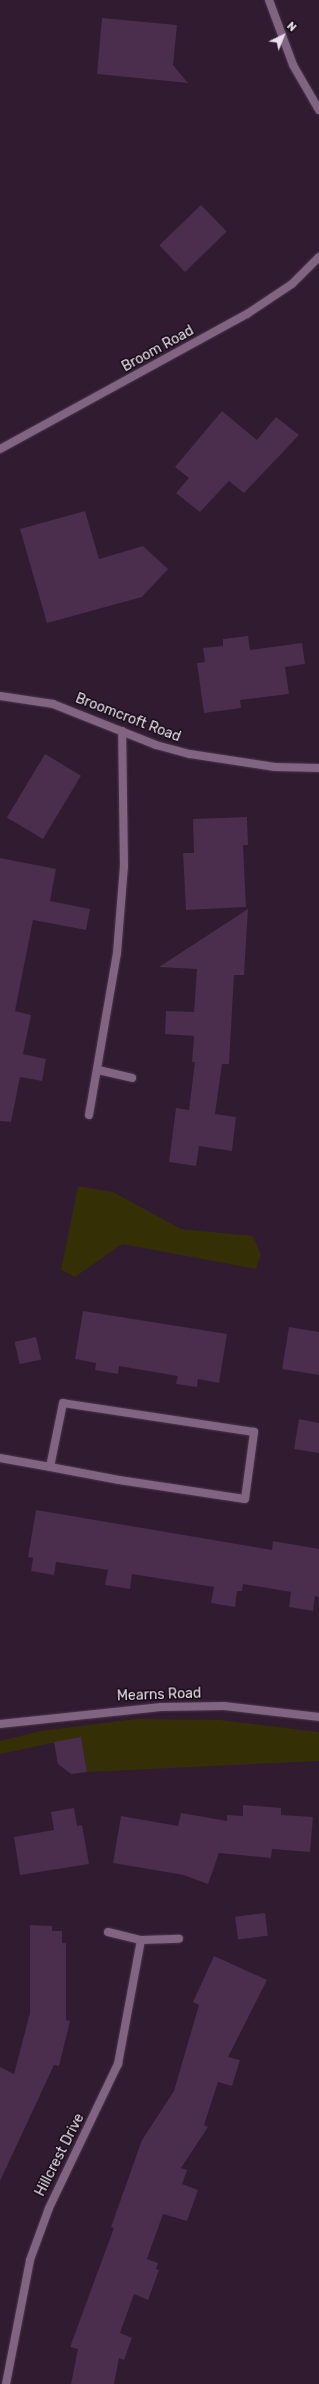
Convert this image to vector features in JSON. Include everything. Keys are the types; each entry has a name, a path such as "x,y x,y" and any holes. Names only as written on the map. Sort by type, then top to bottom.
{"street":[{"path":"269,0 293,65 319,110"},
{"name":"Broom Road","path":"0,449 247,314 292,284 319,257"},
{"name":"Broomcroft Road","path":"0,696 53,704 122,731 190,754 275,767 319,768"},
{"path":"89,1115 98,1070 117,953 124,866 122,731"},
{"path":"98,1070 132,1078"},
{"path":"0,1458 50,1467 245,1499 254,1432 64,1403 50,1467"},
{"name":"Mearns Road","path":"0,1724 161,1707 224,1706 319,1717"},
{"path":"108,1932 141,1940 179,1939"},
{"name":"Hillcrest Drive","path":"6,2384 30,2260 49,2208 118,2064 141,1940"}],"shaded area":[{"path":"78,1186 113,1192 181,1229 253,1236 261,1255 256,1269 122,1244 75,1277 61,1270"},
{"path":"136,1719 220,1720 319,1732 319,1761 87,1772 81,1737 0,1754 0,1741 41,1731"}],"building":[{"path":"102,18 177,25 173,65 188,83 97,74"},
{"path":"201,205 227,232 185,272 159,245"},
{"path":"222,411 257,440 276,417 299,435 244,493 229,481 200,512 176,493 189,478 175,467"},
{"path":"85,511 99,559 143,546 168,569 142,597 47,623 20,529"},
{"path":"248,636 250,650 302,643 305,664 285,667 289,694 240,700 241,708 204,713 197,663 205,662 203,648 223,646 223,639"},
{"path":"45,754 81,776 43,839 7,817"},
{"path":"247,817 248,845 243,845 246,907 186,910 183,853 194,853 193,819"},
{"path":"0,858 56,869 50,901 90,909 86,930 33,920 15,1011 31,1015 23,1054 46,1059 42,1081 20,1077 11,1122 0,1121"},
{"path":"248,909 244,975 234,975 229,1064 222,1064 215,1114 236,1117 232,1151 199,1146 196,1166 169,1162 176,1108 189,1110 195,1062 192,1062 194,1036 165,1034 166,1011 194,1012 197,969 159,967"},
{"path":"83,1311 227,1334 219,1383 198,1379 197,1387 176,1384 178,1376 119,1366 118,1374 95,1370 96,1363 75,1359"},
{"path":"289,1327 319,1332 319,1375 282,1369"},
{"path":"36,1337 41,1359 20,1364 15,1342"},
{"path":"299,1419 319,1423 319,1453 294,1449"},
{"path":"36,1510 272,1550 273,1541 319,1549 319,1597 315,1596 313,1611 289,1607 291,1592 243,1584 242,1591 237,1591 235,1607 211,1603 214,1587 132,1574 130,1589 105,1585 108,1570 56,1562 54,1575 31,1571 33,1558 28,1557"},
{"path":"81,1737 87,1772 71,1774 58,1764 54,1742"},
{"path":"243,1805 281,1808 281,1815 313,1817 310,1852 272,1849 271,1858 219,1853 208,1884 184,1875 113,1863 121,1816 178,1826 181,1813 227,1821 227,1815 243,1816"},
{"path":"74,1808 77,1826 82,1825 89,1864 20,1875 14,1837 54,1830 51,1812"},
{"path":"265,1913 268,1936 238,1939 235,1917"},
{"path":"30,1925 52,1926 52,1931 62,1931 62,1943 66,1943 66,2020 70,2021 59,2066 54,2065 0,2181 0,2067 14,2074 30,2013"},
{"path":"214,1956 267,1980 228,2057 240,2060 232,2086 218,2082 204,2125 208,2127 181,2168 187,2170 182,2184 198,2190 187,2221 163,2214 147,2259 158,2263 156,2269 159,2270 148,2300 134,2294 120,2333 132,2338 124,2360 119,2358 114,2384 71,2384 78,2349 70,2347 114,2228 111,2227 142,2140 174,2091 199,2005 193,2002"}]}
